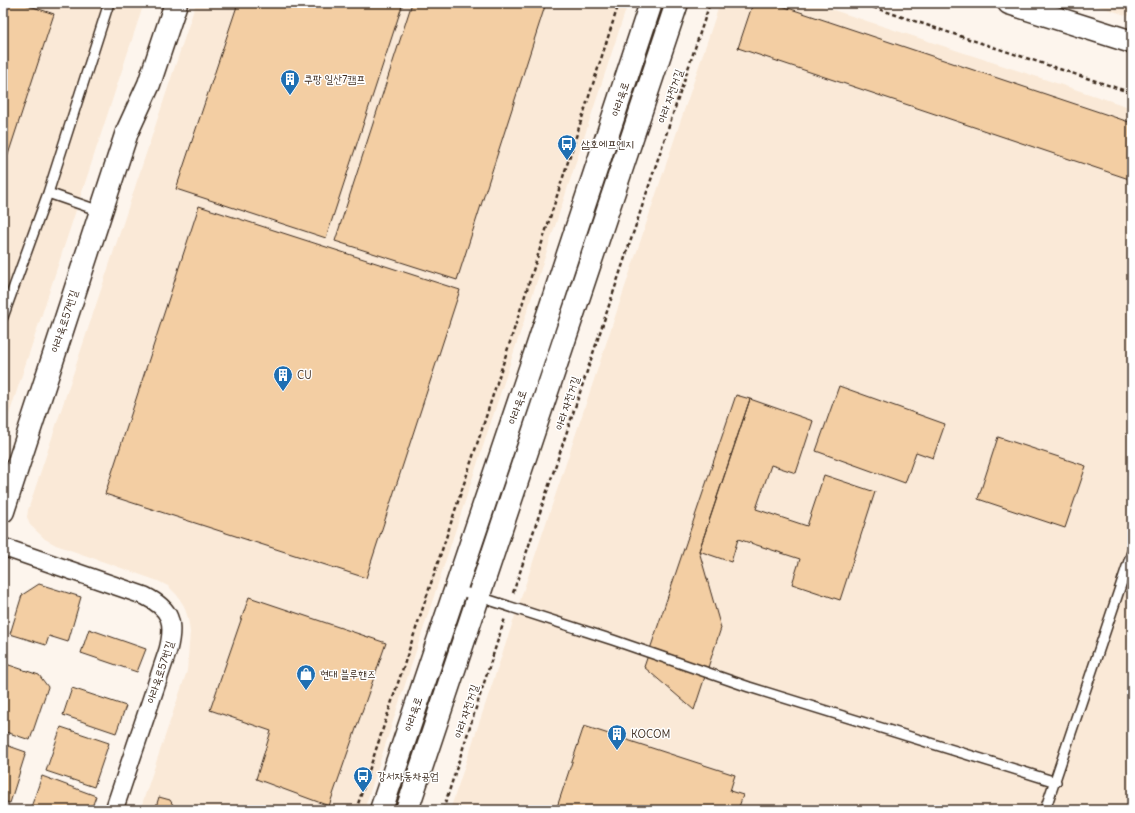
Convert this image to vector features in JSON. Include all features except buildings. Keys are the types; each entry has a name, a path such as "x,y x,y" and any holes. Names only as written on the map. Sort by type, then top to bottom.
{"street":[{"name":"아라육로57번길","path":"127,132 136,80 161,3"},
{"name":"아라육로57번길","path":"3,511 100,211 127,132 149,84 176,3"},
{"name":"아라육로","path":"381,810 536,351 651,3"},
{"path":"407,810 477,596 677,3"},
{"path":"1009,3 1132,42"},
{"name":"아라육로57번길","path":"3,547 145,596 161,604 169,616 172,626 172,636 114,810"}],"lane":[{"path":"3,317 48,193 109,3"},
{"path":"48,193 100,211"},
{"path":"1045,810 1056,782 1132,552"},
{"path":"455,588 749,687 1056,782"}],"path":[{"path":"356,810 486,418 619,3"},
{"name":"아라 자전거길","path":"443,810 508,607 710,3"},
{"path":"860,3 1132,93"}],"shaded area":[{"path":"3,3 144,3 3,433"},
{"path":"196,3 628,3 364,810 140,810 187,671 190,632 184,606 177,595 168,586 158,581 56,545 45,539 30,525 27,517 28,510"},
{"path":"720,3 812,3 1132,108 1132,810 450,810"},
{"path":"1088,3 1132,3 1132,17"}],"place":[{"name":"쿠팡 일산7캠프","path":"290,96"},
{"name":"삼호에프엔지","path":"567,161"},
{"name":"CU","path":"283,392"},
{"name":"현대 블루핸즈","path":"306,691"},
{"name":"KOCOM","path":"617,751"},
{"name":"강서자동차공업","path":"363,793"}]}
